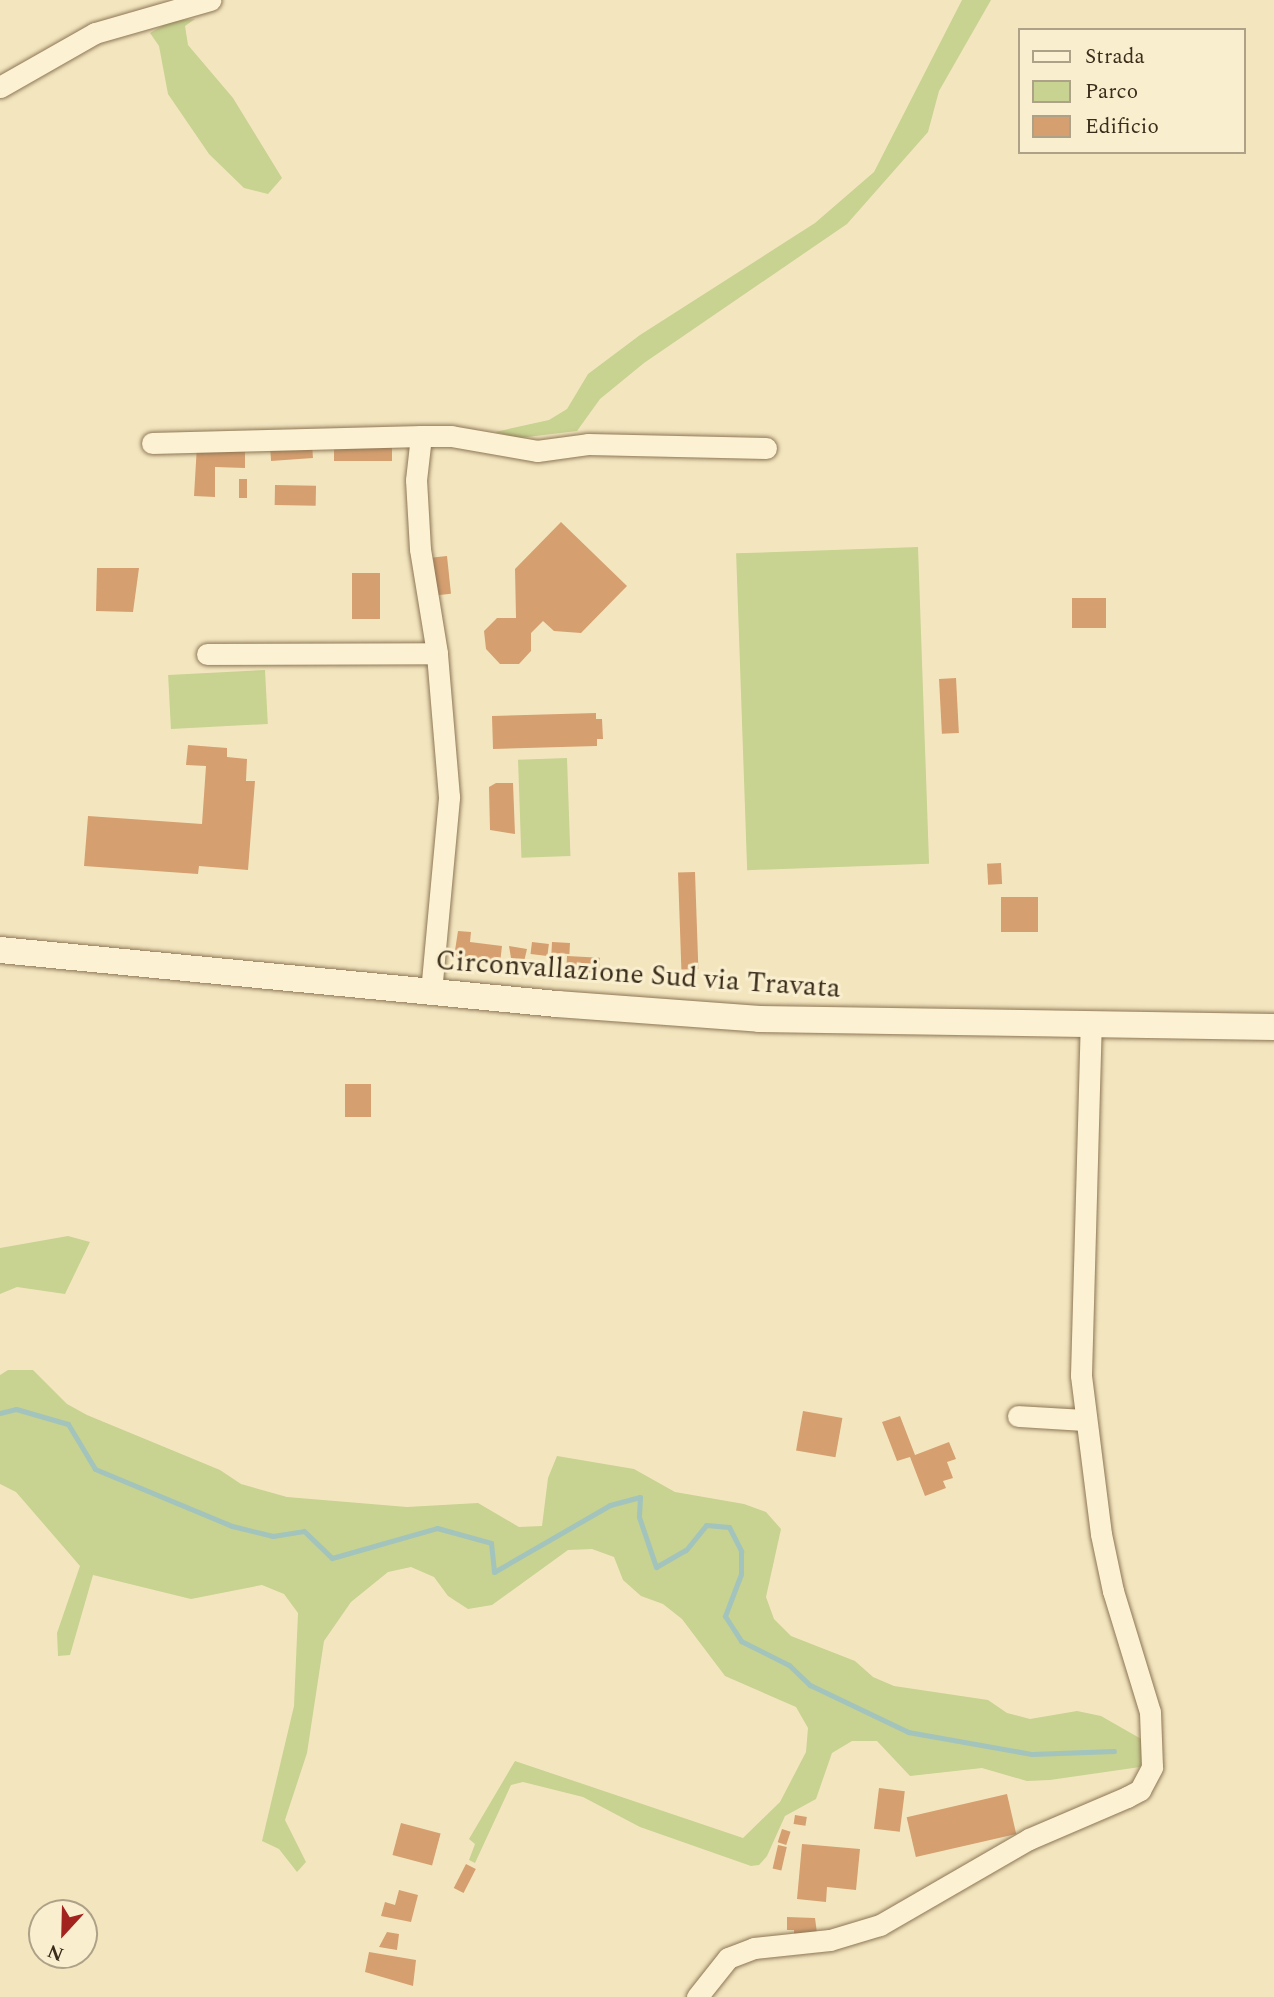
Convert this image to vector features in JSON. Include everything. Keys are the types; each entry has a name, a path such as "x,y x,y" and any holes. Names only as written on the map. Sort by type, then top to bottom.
{"street":[{"path":"0,87 95,33 210,0"},
{"path":"421,436 416,480 419,549 437,653 449,797 431,992"},
{"path":"152,443 451,436 537,451 588,443 766,448"},
{"path":"207,654 437,653"},
{"name":"Circonvallazione Sud via Travata","path":"0,950 431,992 759,1018 1274,1027"},
{"path":"697,1997 728,1958 754,1948 830,1940 880,1926 1029,1839 1140,1790 1152,1767 1150,1712 1113,1591 1081,1375 1091,1024"},
{"path":"1018,1416 1086,1420"}],"green space":[{"path":"962,0 991,0 939,91 928,132 847,224 644,363 600,399 577,431 519,438 495,432 549,420 567,409 588,374 640,335 815,223 874,172"},
{"path":"195,19 185,26 188,45 233,98 282,178 268,194 244,188 209,154 168,94 159,46 150,33 171,21"},
{"path":"918,547 929,864 747,870 736,553"},
{"path":"265,670 268,724 171,729 168,675"},
{"path":"567,758 570,856 521,858 518,760"},
{"path":"68,1236 90,1242 65,1294 17,1287 0,1294 0,1248"},
{"path":"8,1370 33,1370 67,1404 87,1415 220,1470 241,1484 287,1497 407,1507 478,1503 519,1527 542,1526 548,1478 557,1456 634,1469 675,1492 744,1504 766,1512 781,1529 766,1597 774,1619 791,1636 855,1661 873,1677 894,1686 988,1700 1007,1713 1030,1719 1077,1711 1101,1716 1143,1740 1146,1756 1140,1767 1050,1780 1027,1781 982,1768 910,1776 877,1741 852,1741 832,1753 816,1799 785,1816 767,1856 759,1865 751,1866 640,1827 583,1797 523,1782 511,1785 475,1863 469,1860 475,1844 469,1839 515,1761 743,1838 780,1802 806,1752 808,1728 796,1707 725,1676 682,1619 663,1604 641,1596 623,1580 614,1557 592,1549 568,1550 492,1605 468,1609 448,1596 434,1577 411,1567 388,1572 351,1602 324,1641 307,1753 285,1820 306,1862 297,1872 279,1849 262,1841 294,1706 298,1613 284,1594 262,1585 191,1599 93,1575 70,1655 58,1656 57,1633 80,1566 16,1492 0,1484 0,1375"}],"building":[{"path":"334,443 392,443 392,461 334,461"},
{"path":"312,444 313,458 271,461 270,447"},
{"path":"197,445 245,446 245,468 215,467 215,497 194,496"},
{"path":"239,479 247,479 247,498 239,498"},
{"path":"275,485 316,486 316,506 275,505"},
{"path":"561,522 627,586 581,633 554,631 543,621 531,633 531,651 519,664 500,664 486,649 484,631 497,618 516,618 515,569"},
{"path":"447,556 451,594 437,595 433,557"},
{"path":"97,568 139,568 133,612 96,611"},
{"path":"352,573 380,573 380,619 352,619"},
{"path":"1072,598 1106,598 1106,628 1072,628"},
{"path":"956,678 959,733 942,734 939,679"},
{"path":"596,713 596,719 602,719 603,739 597,739 597,746 493,749 492,716"},
{"path":"188,745 227,748 227,757 247,759 246,781 255,781 248,870 199,866 198,874 84,866 88,816 202,824 206,766 186,765"},
{"path":"496,783 513,783 515,834 490,830 489,787"},
{"path":"1001,863 1002,884 988,885 987,864"},
{"path":"695,872 698,969 681,970 678,873"},
{"path":"1001,897 1038,897 1038,932 1001,932"},
{"path":"458,931 471,932 470,942 502,946 500,963 454,957"},
{"path":"532,942 549,944 547,956 531,954"},
{"path":"552,942 570,943 569,954 551,953"},
{"path":"509,946 527,949 523,966 512,964"},
{"path":"567,956 600,958 599,975 566,973"},
{"path":"345,1084 371,1084 371,1117 345,1117"},
{"path":"803,1411 842,1418 835,1457 796,1450"},
{"path":"900,1416 915,1455 949,1442 956,1459 947,1462 953,1478 943,1481 946,1488 925,1496 910,1457 897,1461 882,1422"},
{"path":"879,1788 905,1791 900,1832 874,1829"},
{"path":"1007,1794 1016,1834 916,1857 907,1817"},
{"path":"795,1815 807,1817 805,1826 794,1824"},
{"path":"401,1823 441,1834 432,1865 392,1855"},
{"path":"782,1829 791,1832 786,1845 778,1842"},
{"path":"802,1844 860,1849 856,1890 827,1887 826,1902 797,1899"},
{"path":"778,1845 787,1847 781,1870 773,1868"},
{"path":"466,1864 476,1869 464,1893 454,1888"},
{"path":"399,1890 418,1895 411,1922 381,1916 385,1902 395,1905"},
{"path":"787,1917 815,1918 817,1933 794,1936 794,1930 787,1930"},
{"path":"387,1932 399,1934 397,1950 379,1947"},
{"path":"369,1952 416,1960 413,1986 365,1972"}],"waterway":[{"path":"0,1413 16,1409 68,1424 95,1469 232,1526 273,1536 304,1531 332,1558 437,1528 491,1543 494,1572 610,1505 640,1497 639,1517 656,1567 686,1550 706,1525 729,1527 741,1551 741,1574 725,1616 741,1641 789,1665 810,1685 908,1732 1032,1754 1114,1751"}]}
